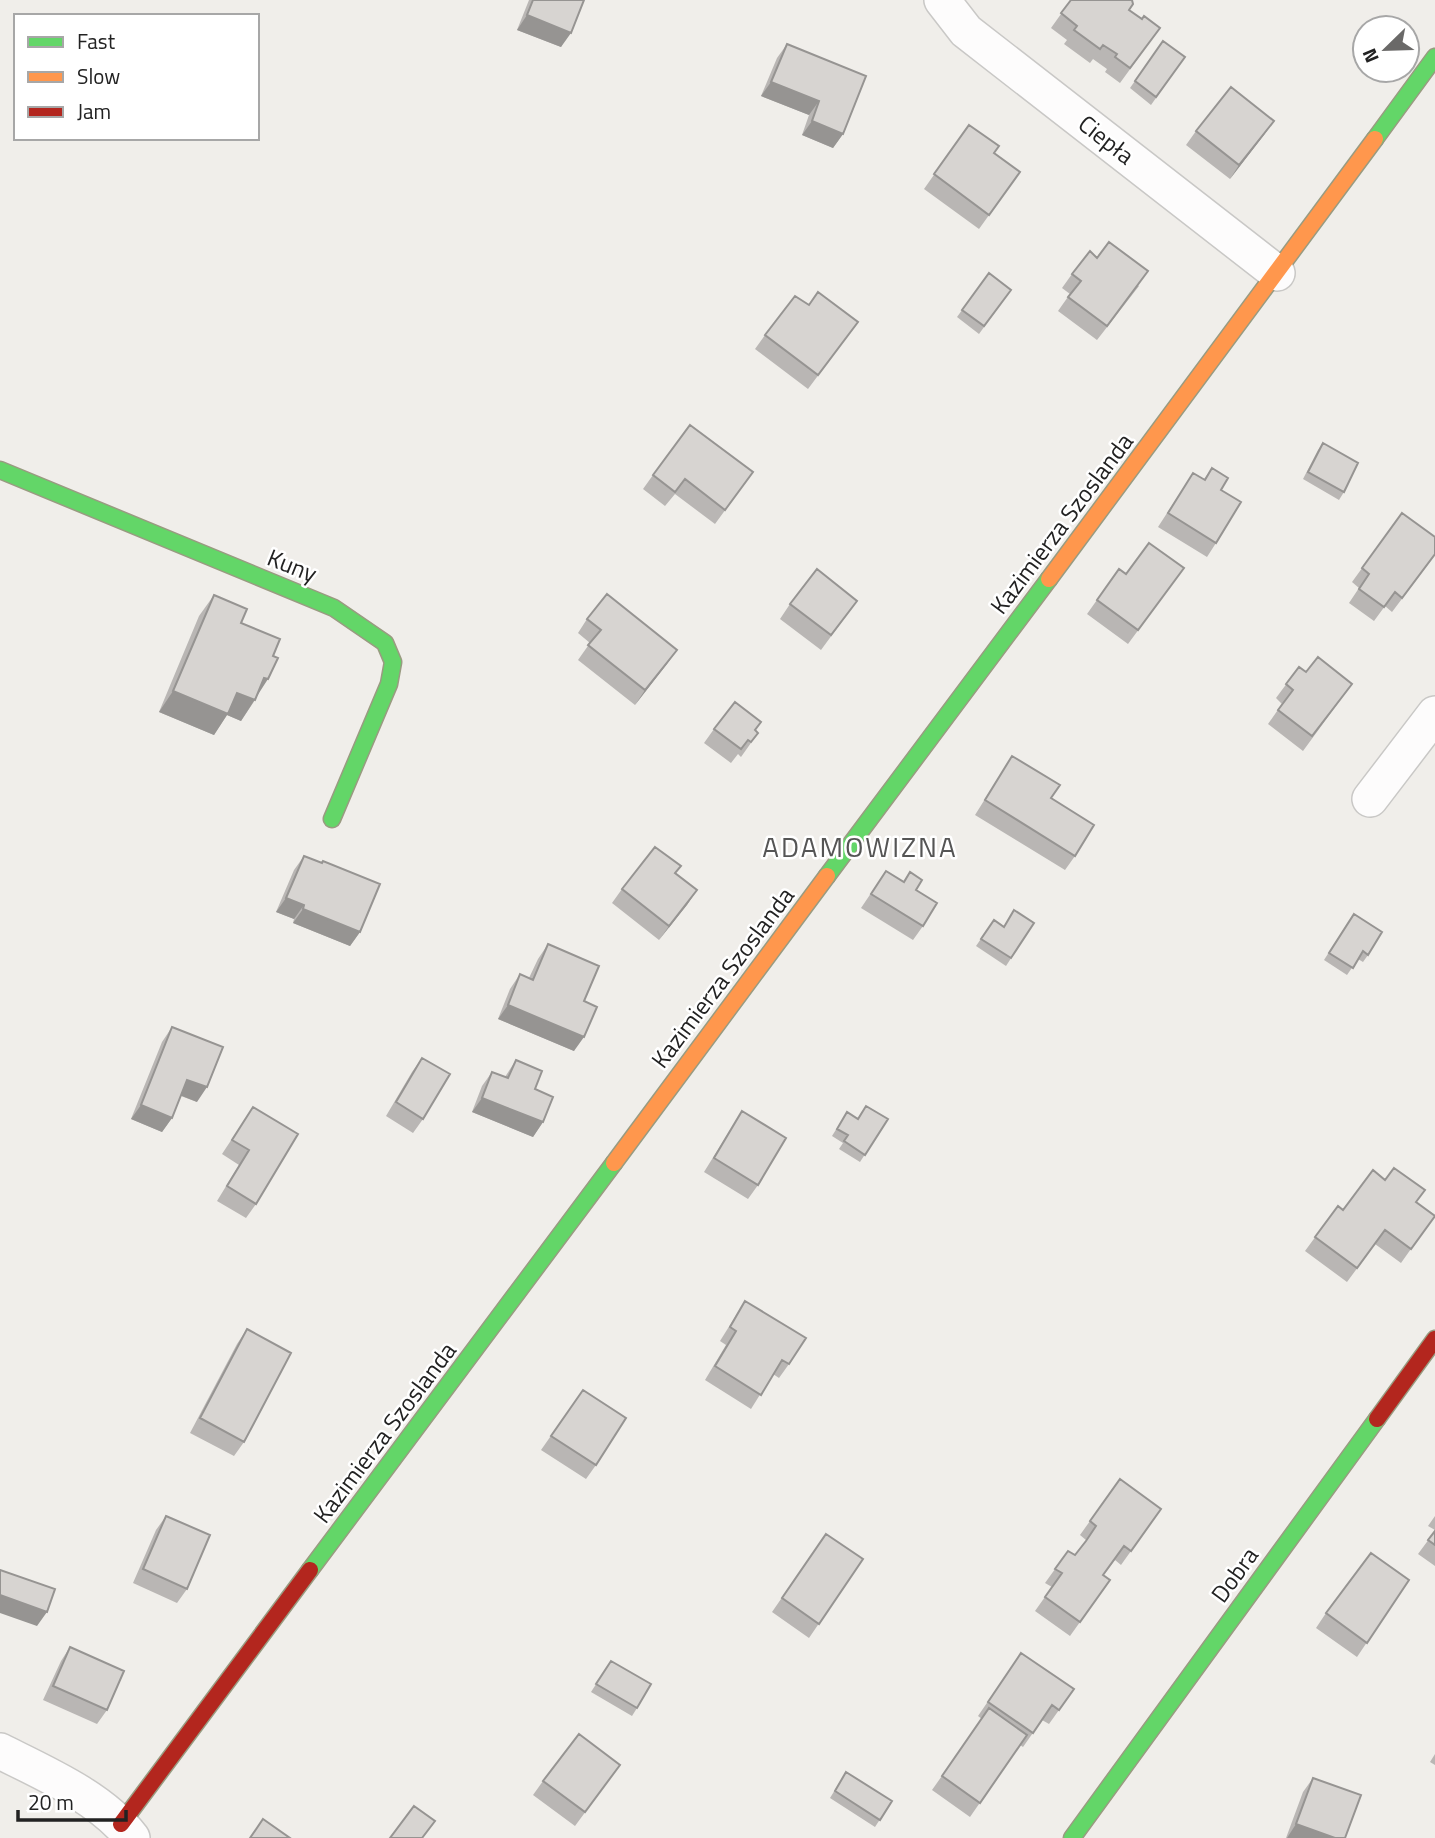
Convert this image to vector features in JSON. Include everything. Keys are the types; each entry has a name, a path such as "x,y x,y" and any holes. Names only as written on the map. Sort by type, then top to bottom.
{"street":[{"name":"Ciepła","path":"942,0 967,31 1277,273"},
{"name":"Kazimierza Szoslanda","path":"127,1831 1435,57"},
{"name":"Kuny","path":"0,470 334,608 385,643 393,662 389,684 332,819"},
{"path":"1370,799 1435,714"},
{"name":"Dobra","path":"1072,1838 1435,1339"},
{"path":"0,1751 64,1784 127,1831"}],"building":[{"path":"533,0 584,0 571,33 527,15"},
{"path":"1071,0 1132,0 1133,4 1129,10 1142,19 1144,16 1160,28 1130,68 1115,57 1117,54 1103,45 1100,49 1074,30 1077,26 1061,13"},
{"path":"1163,41 1185,57 1156,97 1135,81"},
{"path":"787,44 866,76 843,134 812,121 819,101 771,82"},
{"path":"1231,87 1274,121 1239,165 1196,131"},
{"path":"969,125 999,146 994,153 1020,172 989,215 934,174"},
{"path":"1109,242 1148,271 1107,326 1068,297 1081,281 1072,274 1090,251 1097,258"},
{"path":"989,273 1011,290 984,326 962,310"},
{"path":"818,292 858,322 818,375 765,335 795,296 809,305"},
{"path":"690,425 753,472 725,510 685,479 675,492 653,475"},
{"path":"1323,443 1358,463 1344,492 1308,472"},
{"path":"1212,468 1228,478 1221,490 1241,502 1216,543 1168,513 1193,473 1205,480"},
{"path":"1402,513 1435,537 1435,554 1402,598 1395,592 1384,607 1359,589 1369,574 1362,568"},
{"path":"1149,543 1184,568 1138,630 1097,600 1119,569 1126,574"},
{"path":"817,569 857,601 831,635 790,604"},
{"path":"607,594 677,650 645,690 588,645 601,630 587,619"},
{"path":"214,595 247,609 241,623 280,639 273,656 278,658 268,679 264,678 255,700 237,693 228,714 173,691"},
{"path":"1318,657 1352,684 1312,736 1278,710 1293,690 1286,684 1299,667 1306,672"},
{"path":"735,702 761,722 755,730 758,733 741,749 714,729"},
{"path":"1012,756 1060,785 1051,798 1094,825 1075,856 985,800"},
{"path":"655,847 681,866 675,873 697,890 669,926 622,889"},
{"path":"304,856 380,884 360,932 303,909 304,905 286,898"},
{"path":"886,871 904,882 910,872 922,880 916,890 937,903 923,926 871,894"},
{"path":"1014,910 1034,923 1011,958 981,939 994,920 1004,927"},
{"path":"1354,914 1382,932 1368,955 1363,951 1353,968 1329,953"},
{"path":"548,944 599,966 584,1001 597,1007 584,1037 508,1005 520,974 533,980"},
{"path":"172,1027 223,1047 207,1087 187,1080 172,1118 141,1105"},
{"path":"422,1058 450,1074 423,1119 396,1102"},
{"path":"516,1060 542,1071 535,1089 553,1097 543,1122 482,1098 492,1072 508,1078"},
{"path":"866,1106 888,1119 865,1155 844,1141 848,1135 837,1129 847,1112 858,1119"},
{"path":"253,1107 298,1134 256,1204 227,1186 249,1150 232,1140"},
{"path":"742,1111 786,1138 758,1185 714,1158"},
{"path":"1394,1168 1425,1190 1416,1202 1435,1216 1411,1249 1385,1230 1357,1268 1315,1237 1338,1206 1343,1210 1373,1170 1385,1180"},
{"path":"745,1301 806,1338 789,1364 782,1360 761,1395 715,1366 736,1331 730,1327"},
{"path":"247,1329 291,1353 244,1442 200,1418"},
{"path":"583,1390 626,1418 596,1465 551,1436"},
{"path":"1120,1479 1161,1509 1131,1551 1124,1546 1103,1575 1110,1580 1080,1622 1045,1597 1062,1573 1055,1569 1068,1551 1075,1555 1086,1541 1096,1526 1090,1521"},
{"path":"166,1516 210,1535 187,1589 143,1569"},
{"path":"1435,1531 1435,1545 1428,1540"},
{"path":"826,1534 863,1559 819,1624 782,1598"},
{"path":"1371,1553 1409,1580 1367,1643 1326,1613"},
{"path":"0,1570 55,1589 47,1612 0,1595"},
{"path":"70,1647 124,1671 107,1710 53,1686"},
{"path":"1021,1653 1074,1689 1059,1710 1052,1705 1033,1733 988,1702"},
{"path":"611,1661 651,1684 637,1708 596,1684"},
{"path":"989,1708 1027,1735 980,1803 942,1776"},
{"path":"579,1734 620,1765 585,1812 543,1781"},
{"path":"846,1772 892,1801 880,1820 835,1791"},
{"path":"1313,1778 1361,1795 1345,1838 1335,1838 1296,1824"},
{"path":"414,1806 435,1821 422,1838 390,1838"},
{"path":"263,1819 290,1838 250,1838"}],"traffic: fast":[{"path":"1375,139 1435,57"},
{"path":"0,470 334,608 385,643 393,662 389,684 332,819"},
{"path":"827,876 1049,579"},
{"path":"310,1570 614,1163"},
{"path":"1072,1838 1377,1419"}],"traffic: slow":[{"path":"1049,579 1375,139"},
{"path":"614,1163 827,876"}],"traffic: jam":[{"path":"1377,1419 1435,1339"},
{"path":"121,1824 310,1570"}],"district":[{"name":"ADAMOWIZNA","path":"860,847"}]}
